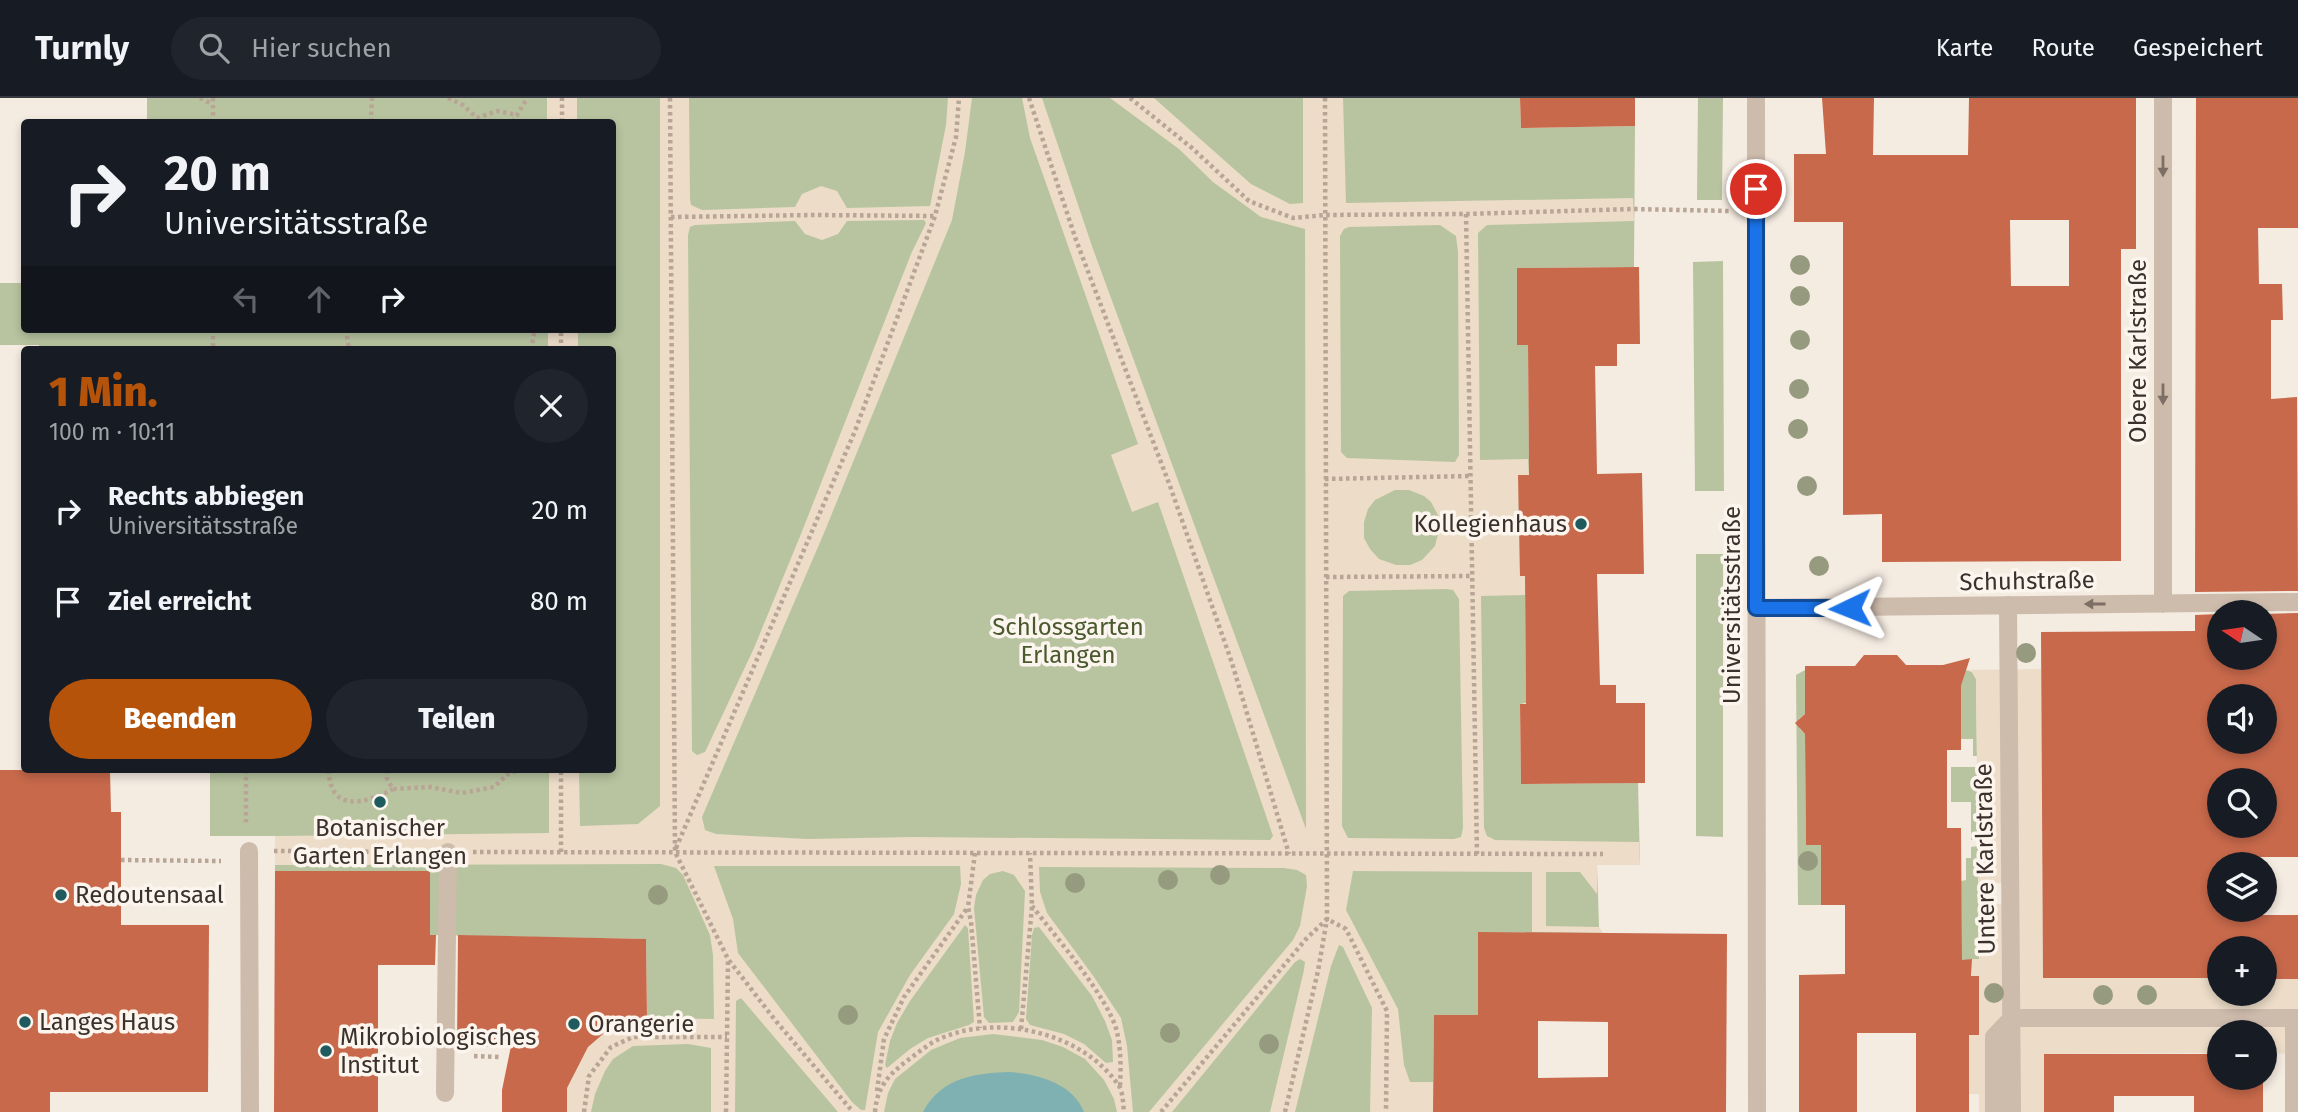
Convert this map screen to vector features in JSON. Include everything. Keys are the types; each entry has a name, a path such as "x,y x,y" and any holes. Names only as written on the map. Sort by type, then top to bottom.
{"street":[{"name":"Universitätsstraße","path":"1756,98 1757,1112"},
{"name":"Obere Karlstraße","path":"2163,98 2163,604"},
{"name":"Schuhstraße","path":"1756,608 2298,602"},
{"name":"Untere Karlstraße","path":"2008,605 2012,1112"},
{"path":"445,1093 448,852"},
{"path":"249,856 250,1112"},
{"path":"1994,1112 1994,1037 2012,1018 2296,1018 2294,1112"}],"path":[{"path":"200,98 212,101 213,119"},
{"path":"371,119 372,98"},
{"path":"449,98 463,105 477,118 497,111 519,115"},
{"path":"516,119 527,98"},
{"path":"562,98 562,119"},
{"path":"670,98 675,852 728,959 775,1020 853,1112"},
{"path":"675,852 688,816 736,713 855,431 935,216 956,137 958,98"},
{"path":"1029,98 1076,240 1170,486 1232,663 1289,854"},
{"path":"1130,98 1192,148 1249,201 1293,218 1325,215 1633,209 1756,211"},
{"path":"1285,1112 1318,971 1327,919 1325,98"},
{"path":"1466,214 1477,854"},
{"path":"671,217 935,216"},
{"path":"1325,479 1470,476"},
{"path":"1326,577 1472,576"},
{"path":"246,773 246,835 249,856"},
{"path":"328,773 330,787 335,797 356,800 383,795 393,789 430,787 462,793 494,787 509,773"},
{"path":"387,773 387,779 393,789"},
{"path":"561,773 561,852"},
{"path":"121,860 448,852 1603,854"},
{"path":"975,853 968,907 980,1028"},
{"path":"1021,1029 1032,906 1030,853"},
{"path":"1032,906 1104,1004 1117,1030 1124,1112"},
{"path":"875,1112 884,1039 904,997 968,907"},
{"path":"1161,1112 1306,939 1327,919"},
{"path":"1327,919 1346,929 1387,1011 1386,1112"},
{"path":"726,1112 728,959"},
{"path":"877,1094 896,1069 940,1038 980,1028 1021,1029 1075,1045 1121,1088"},
{"path":"584,1112 589,1076 611,1047 633,1037 727,1037"}],"green space":[{"name":"Schlossgarten Erlangen","path":"147,98 1520,98 1521,128 1635,126 1634,267 1517,268 1517,345 1528,345 1529,475 1518,476 1520,575 1525,576 1526,703 1520,704 1521,784 1638,783 1640,865 1597,865 1599,927 1602,933 1478,933 1478,1015 1434,1016 1433,1112 567,1112 567,1088 588,1047 611,1027 647,1017 646,939 430,935 430,871 275,871 275,836 210,836 210,773 616,773 616,346 0,345 0,283 21,283 21,333 616,333 616,119 147,119"},
{"path":"1698,98 1723,98 1722,200 1697,200"},
{"path":"1723,261 1724,491 1695,491 1693,262"},
{"path":"1696,554 1723,554 1723,837 1696,836"},
{"path":"1805,670 1805,714 1799,719 1800,729 1805,734 1806,845 1821,845 1821,905 1798,905 1796,675"},
{"path":"1966,670 1972,672 1976,679 1977,756 1973,756 1973,739 1961,739 1961,686"},
{"path":"1951,767 1977,767 1978,840 1971,840 1971,802 1951,802"},
{"path":"1978,846 1979,960 1962,960 1961,881 1966,880 1966,858 1971,858 1971,847"}],"shaded area":[{"path":"547,98 577,98 577,119 547,119"},
{"path":"660,98 689,98 690,199 691,205 702,210 795,207 802,194 821,186 837,191 847,208 930,206 946,125 948,98 972,98 952,220 824,533 702,817 705,830 716,834 807,839 914,837 1270,840 1273,836 1158,502 1132,512 1111,455 1138,444 1030,138 1022,98 1042,98 1093,249 1306,829 1305,229 1261,217 1213,182 1179,149 1110,98 1154,98 1251,184 1290,204 1303,203 1303,98 1343,98 1346,203 1633,198 1634,221 1487,225 1478,233 1480,460 1528,459 1529,475 1518,476 1520,575 1525,576 1525,595 1481,596 1484,828 1487,836 1495,840 1639,842 1640,865 1597,865 1597,894 1580,872 1546,872 1546,926 1599,927 1602,933 1532,932 1532,872 1353,871 1346,910 1398,1009 1404,1065 1410,1082 1434,1082 1433,1112 1370,1112 1372,1008 1343,947 1339,945 1331,966 1295,1112 1270,1112 1304,970 1305,962 1300,959 1172,1112 1149,1112 1293,940 1300,926 1307,886 1306,875 1297,870 1039,867 1040,892 1047,913 1121,1018 1127,1046 1133,1112 1117,1112 1114,1099 1104,1080 1085,1059 1042,1040 993,1034 960,1038 931,1050 895,1079 888,1093 884,1112 838,1112 741,998 736,1001 735,1112 711,1112 711,1048 688,1044 633,1046 613,1059 605,1071 591,1112 567,1112 567,1088 580,1061 588,1047 611,1027 647,1018 714,1019 710,935 683,875 676,868 661,864 275,865 275,836 549,833 549,773 579,773 580,826 638,824 660,806","holes":["924,220 926,223 911,254 754,648 705,752 697,755 692,751 690,227 795,221 805,234 822,240 838,234 847,221","1440,225 1456,236 1459,455 1455,462 1347,458 1341,452 1340,236 1344,229","1395,490 1409,490 1431,502 1440,526 1435,546 1422,560 1410,565 1396,565 1379,559 1370,549 1364,538 1364,522 1368,509 1375,500","1446,589 1453,590 1459,599 1461,837 1348,838 1342,826 1343,596 1349,591","714,866 960,866 961,884 954,914 910,975 878,1032 865,1110 852,1102 738,953 733,919","1003,871 1014,875 1025,891 1019,1012 1013,1022 989,1023 984,1017 974,908 983,880 990,874","965,925 968,928 974,1022 928,1038 887,1068 885,1065 890,1041 910,1001","1039,927 1092,996 1112,1040 1113,1062 1106,1063 1084,1044 1064,1034 1030,1025 1026,1019 1034,928"]},
{"path":"548,333 578,333 578,346 548,346"},
{"path":"2041,669 2043,978 2207,978 2207,1006 2277,1006 2277,978 2298,979 2298,1054 2277,1053 2277,1020 2207,1020 2207,1053 2044,1054 2044,1112 1979,1112 1979,1094 1969,1094 1969,1035 1979,1035 1979,976 1972,976 1971,967 1972,959 1979,959 1976,679 1972,672 1966,670","holes":["1986,883 2007,883 2007,904 1987,904"]}],"water":[{"path":"1011,1072 1054,1082 1079,1102 1084,1112 923,1112 939,1091 961,1079"}],"building":[{"path":"1520,98 1635,98 1635,126 1521,128"},
{"path":"1822,98 1874,98 1873,155 1968,155 1969,98 2136,98 2136,249 2121,249 2121,561 1882,562 1882,514 1843,515 1843,222 1794,222 1794,154 1826,154","holes":["2010,220 2069,220 2069,286 2011,286"]},
{"path":"2196,98 2298,98 2298,228 2258,228 2259,284 2282,284 2283,320 2271,320 2271,399 2297,397 2298,591 2195,592"},
{"name":"Kollegienhaus","path":"1639,267 1640,344 1617,344 1617,366 1595,366 1597,474 1642,473 1644,574 1597,574 1600,685 1616,685 1616,703 1645,703 1645,783 1521,784 1520,704 1526,704 1525,576 1520,576 1518,475 1529,475 1528,345 1517,345 1517,268"},
{"path":"2298,613 2298,857 2277,857 2277,852 2207,852 2207,922 2277,922 2277,915 2298,915 2298,979 2277,979 2277,936 2207,936 2207,978 2043,978 2041,632 2195,631 2195,615 2207,614 2207,670 2277,670 2277,614"},
{"path":"1864,655 1897,655 1906,665 1943,665 1970,658 1961,686 1961,750 1947,750 1947,828 1961,828 1962,960 1972,959 1971,976 1979,976 1979,1035 1969,1035 1969,1112 1916,1112 1916,1033 1857,1033 1857,1112 1799,1112 1799,975 1845,974 1845,905 1821,905 1821,845 1806,845 1805,734 1795,723 1805,714 1805,666 1855,666"},
{"path":"0,770 21,770 21,773 110,773 111,812 121,812 121,925 209,925 208,1092 50,1092 50,1112 0,1112"},
{"path":"275,871 430,871 430,935 436,935 435,965 378,965 378,1112 274,1112"},
{"path":"1478,932 1727,934 1726,1112 1433,1112 1434,1015 1478,1015","holes":["1538,1021 1608,1022 1608,1077 1538,1078"]},
{"path":"458,935 646,939 647,1018 611,1027 588,1047 567,1088 567,1112 502,1112 502,1090 511,1046 457,1047"},
{"path":"2044,1054 2207,1054 2207,1090 2263,1090 2263,1112 2194,1112 2194,1096 2114,1096 2114,1112 2044,1112"}],"place":[{"name":"Kollegienhaus","path":"1581,524"},
{"name":"Botanischer Garten Erlangen","path":"380,802"},
{"name":"Redoutensaal","path":"61,895"},
{"name":"Langes Haus","path":"25,1022"},
{"name":"Orangerie","path":"574,1024"},
{"name":"Mikrobiologisches Institut","path":"326,1051"}],"route":[{"path":"1756,189 1756,608 1850,608"}]}
